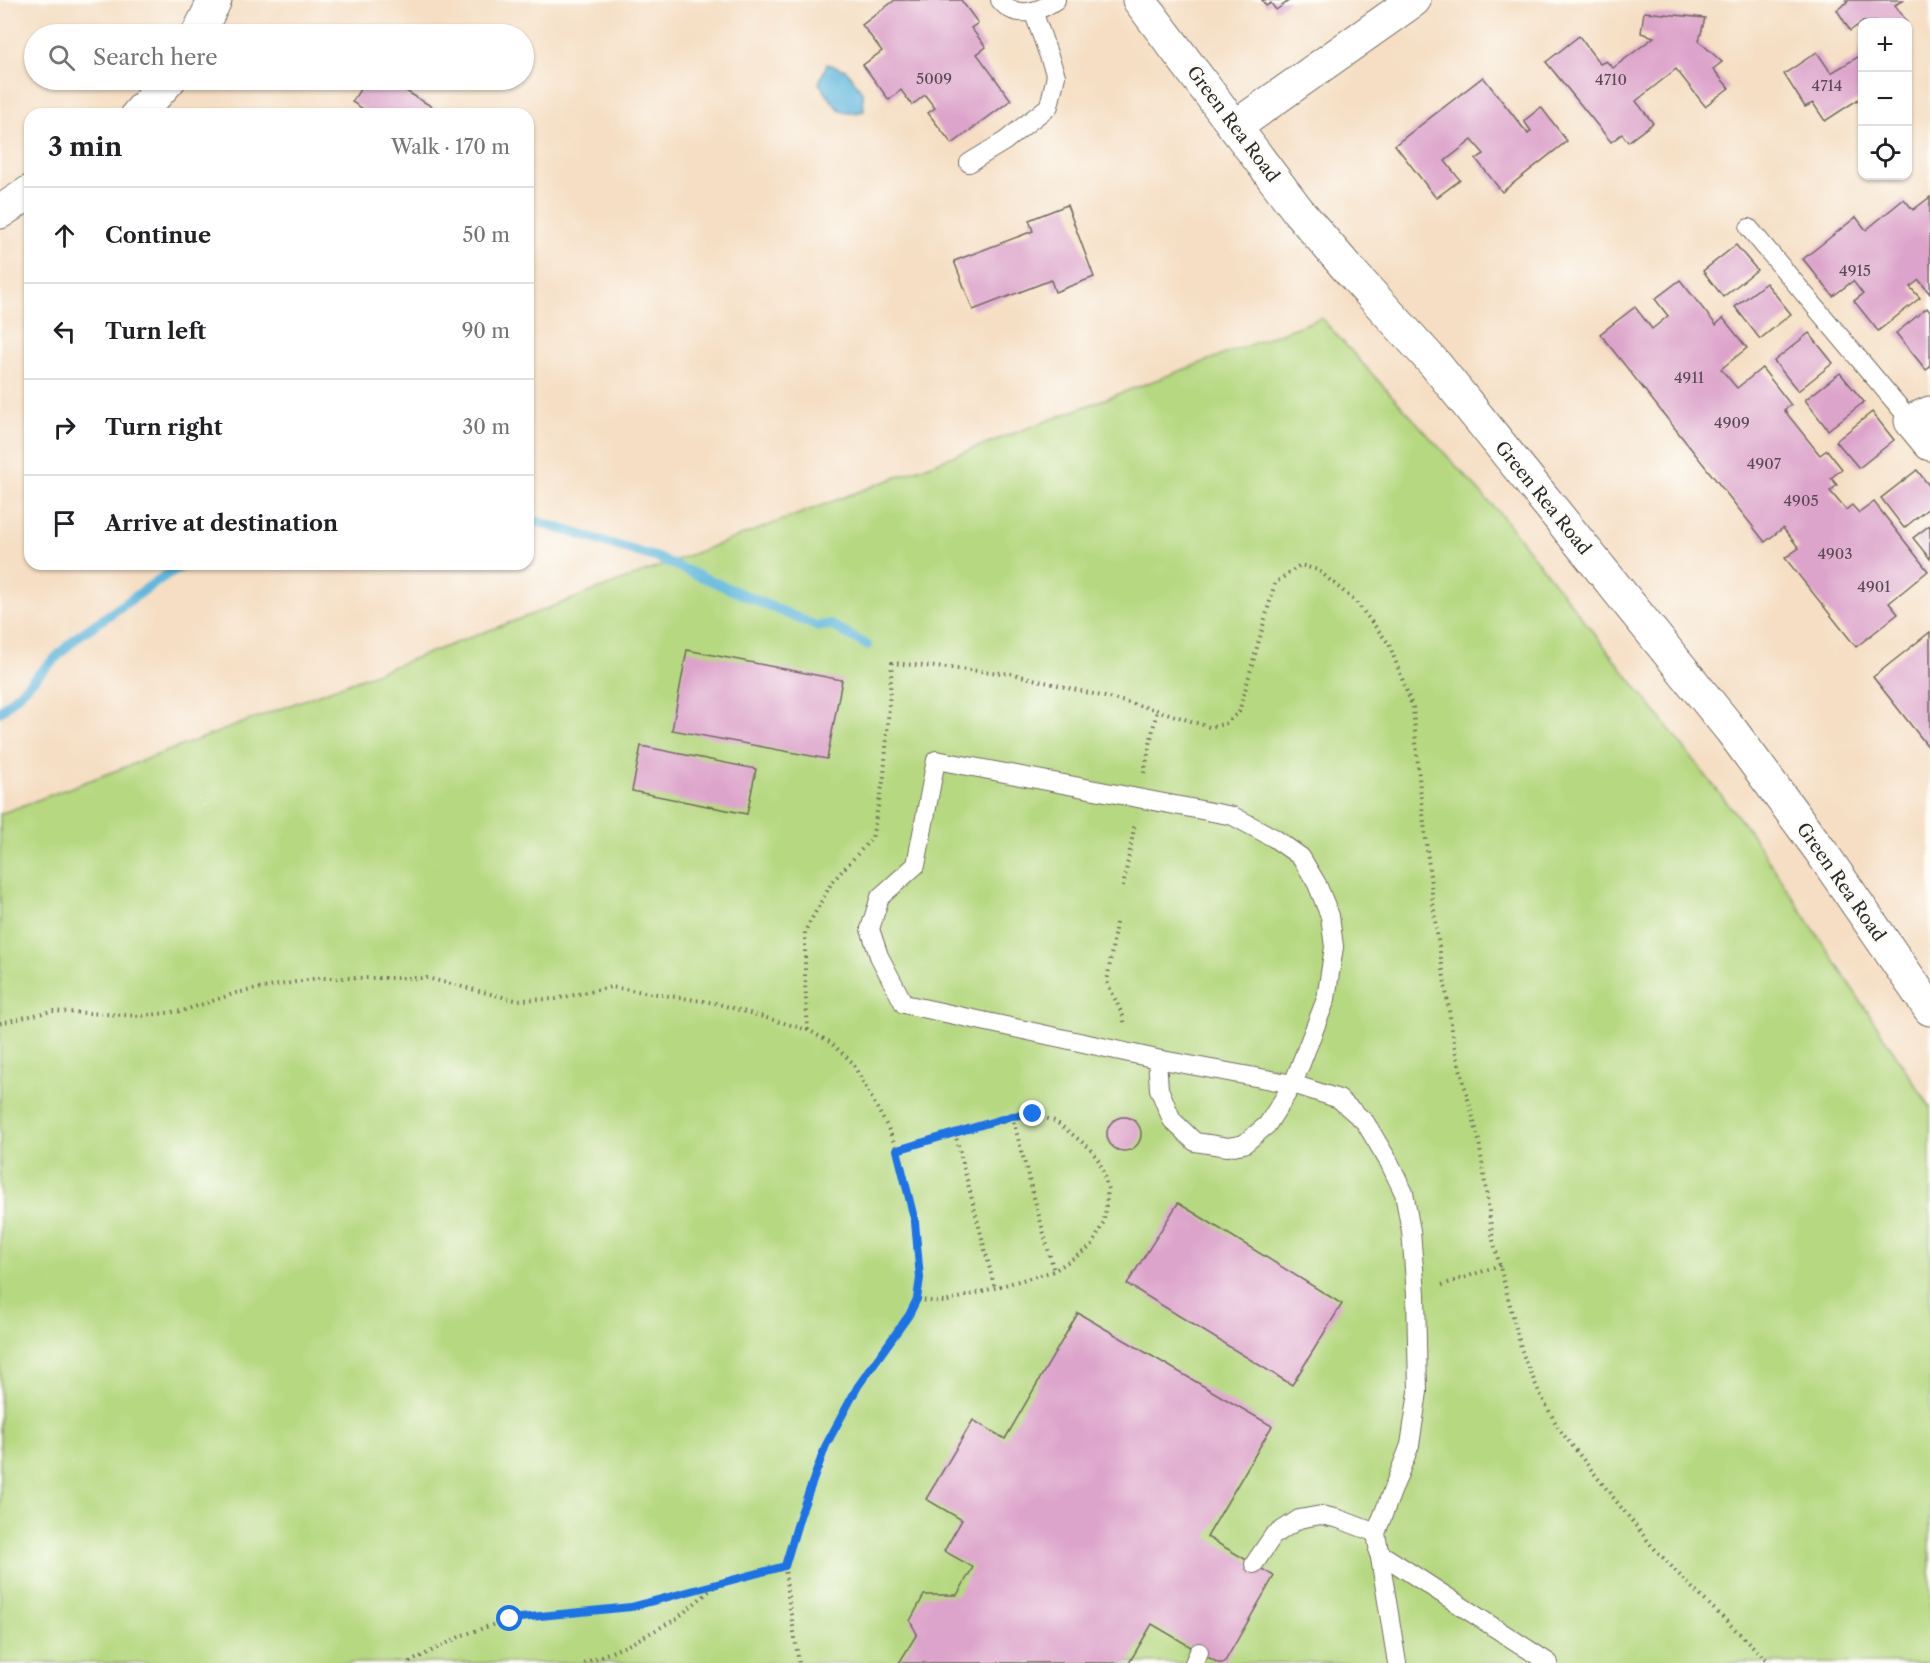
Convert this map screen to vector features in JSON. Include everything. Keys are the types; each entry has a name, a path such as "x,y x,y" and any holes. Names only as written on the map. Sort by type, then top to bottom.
{"street":[{"path":"203,24 215,0"},
{"name":"Green Rea Road","path":"1139,0 1299,212 1435,364 1731,730 1820,850 1930,1009"},
{"path":"1235,127 1414,0"},
{"path":"143,108 160,90"},
{"path":"0,212 24,196"}],"lane":[{"path":"1000,0 1021,14 1043,9 1056,0"},
{"path":"969,163 1005,141 1049,106 1056,76 1033,11"},
{"path":"1749,228 1924,426"},
{"path":"1157,1059 1159,1089 1172,1120 1195,1142 1228,1147 1244,1144 1267,1125 1293,1084 1326,999 1334,947 1330,916 1317,884 1301,857 1274,838 1233,816 936,759 916,865 880,897 870,929 879,956 904,1004 1157,1059 1293,1084 1338,1099 1365,1122 1389,1162 1404,1193 1411,1231 1416,1294 1418,1392 1410,1445 1376,1533 1397,1663"},
{"path":"1254,1564 1273,1536 1299,1519 1321,1515 1376,1533"},
{"path":"1378,1552 1549,1663"}],"path":[{"path":"1143,780 1157,710"},
{"path":"1123,887 1136,817"},
{"path":"1116,923 1107,982 1123,1016 1126,1032"},
{"path":"0,1023 52,1011 141,1016 182,1011 236,993 318,978 427,978 515,1000 556,999 611,987 715,1003 808,1030 830,1042 852,1062 888,1128 897,1150 915,1222 920,1278 917,1299 909,1315 858,1386 826,1445 802,1507 785,1566 799,1663"},
{"path":"897,1150 1012,1116 1033,1114 1055,1121 1091,1149 1100,1163 1108,1189 1104,1221 1092,1246 1054,1271 945,1302 917,1299"},
{"path":"1012,1116 1054,1271"},
{"path":"955,1133 995,1289"},
{"path":"1416,1294 1501,1265"},
{"path":"1523,1355 1539,1392 1559,1428 1592,1473 1651,1545 1770,1663"},
{"path":"408,1663 463,1635 510,1619 631,1607 785,1566"},
{"path":"584,1663 628,1645 676,1619 716,1584"}],"green space":[{"path":"1321,318 1502,516 1750,832 1930,1107 1930,1663 0,1663 0,814"}],"water":[{"path":"827,64 846,70 863,93 864,111 848,113 837,108 833,103 819,83"}],"building":[{"path":"895,0 961,0 978,23 971,28 986,47 977,54 1011,100 952,144 928,113 935,108 925,95 912,105 901,90 889,100 863,65 882,51 862,25"},
{"path":"1262,0 1290,0 1276,10 1271,3 1266,6"},
{"path":"1846,0 1903,0 1895,5 1904,18 1858,18 1858,25 1850,31 1837,10 1847,2"},
{"path":"1644,12 1705,18 1699,41 1722,62 1713,69 1729,88 1705,106 1676,69 1636,101 1653,123 1628,142 1622,134 1611,142 1546,62 1579,36 1600,64 1606,61 1613,68 1654,37 1641,33"},
{"path":"1817,52 1831,73 1858,57 1858,100 1825,121 1813,103 1805,107 1784,74"},
{"path":"1483,77 1528,134 1531,131 1524,121 1541,107 1567,141 1502,192 1476,159 1484,154 1472,140 1445,161 1460,180 1436,198 1395,145"},
{"path":"360,90 404,90 434,108 362,108 352,102"},
{"path":"1930,197 1930,294 1919,280 1910,287 1920,298 1878,331 1854,301 1863,294 1853,281 1833,296 1803,259 1856,217 1866,230 1904,199 1913,210"},
{"path":"1067,205 1094,277 1055,292 1051,280 973,310 954,261 1033,231 1029,220"},
{"path":"1736,245 1757,270 1723,297 1703,271"},
{"path":"1680,280 1716,325 1723,318 1747,348 1721,369 1737,388 1762,368 1791,405 1784,410 1820,455 1827,450 1842,469 1831,478 1837,485 1830,491 1846,510 1852,505 1859,513 1874,502 1928,571 1889,603 1898,614 1856,647 1785,558 1799,548 1783,528 1765,542 1600,334 1635,307 1652,329 1668,316 1655,299"},
{"path":"1766,283 1791,314 1760,339 1735,307"},
{"path":"1927,308 1930,312 1930,367 1926,370 1896,333"},
{"path":"1809,333 1833,363 1798,391 1774,361"},
{"path":"1840,373 1864,402 1828,430 1805,400"},
{"path":"1872,412 1894,440 1859,468 1836,441"},
{"path":"1917,470 1930,487 1930,507 1904,528 1881,498"},
{"path":"1930,525 1930,559 1913,538"},
{"path":"1930,632 1930,749 1873,677"},
{"path":"687,650 842,680 827,759 672,730"},
{"path":"641,746 756,769 747,814 632,791"},
{"path":"1124,1117 1136,1122 1141,1134 1136,1146 1124,1151 1112,1146 1107,1134 1112,1122"},
{"path":"1178,1203 1342,1304 1292,1385 1127,1284"},
{"path":"1078,1313 1272,1426 1207,1537 1274,1576 1224,1663 1218,1663 1152,1624 1129,1663 899,1663 917,1634 910,1621 924,1595 957,1595 973,1567 944,1551 962,1520 926,1499 973,1420 1005,1439"}],"waterway":[{"path":"534,521 658,558 816,626 831,625 867,645"},
{"path":"0,712 77,637 175,570"}],"route":[{"path":"510,1619 631,1607 785,1566 808,1491 826,1445 858,1386 909,1315 917,1299 920,1278 915,1222 897,1150 1012,1116 1033,1114"}]}
